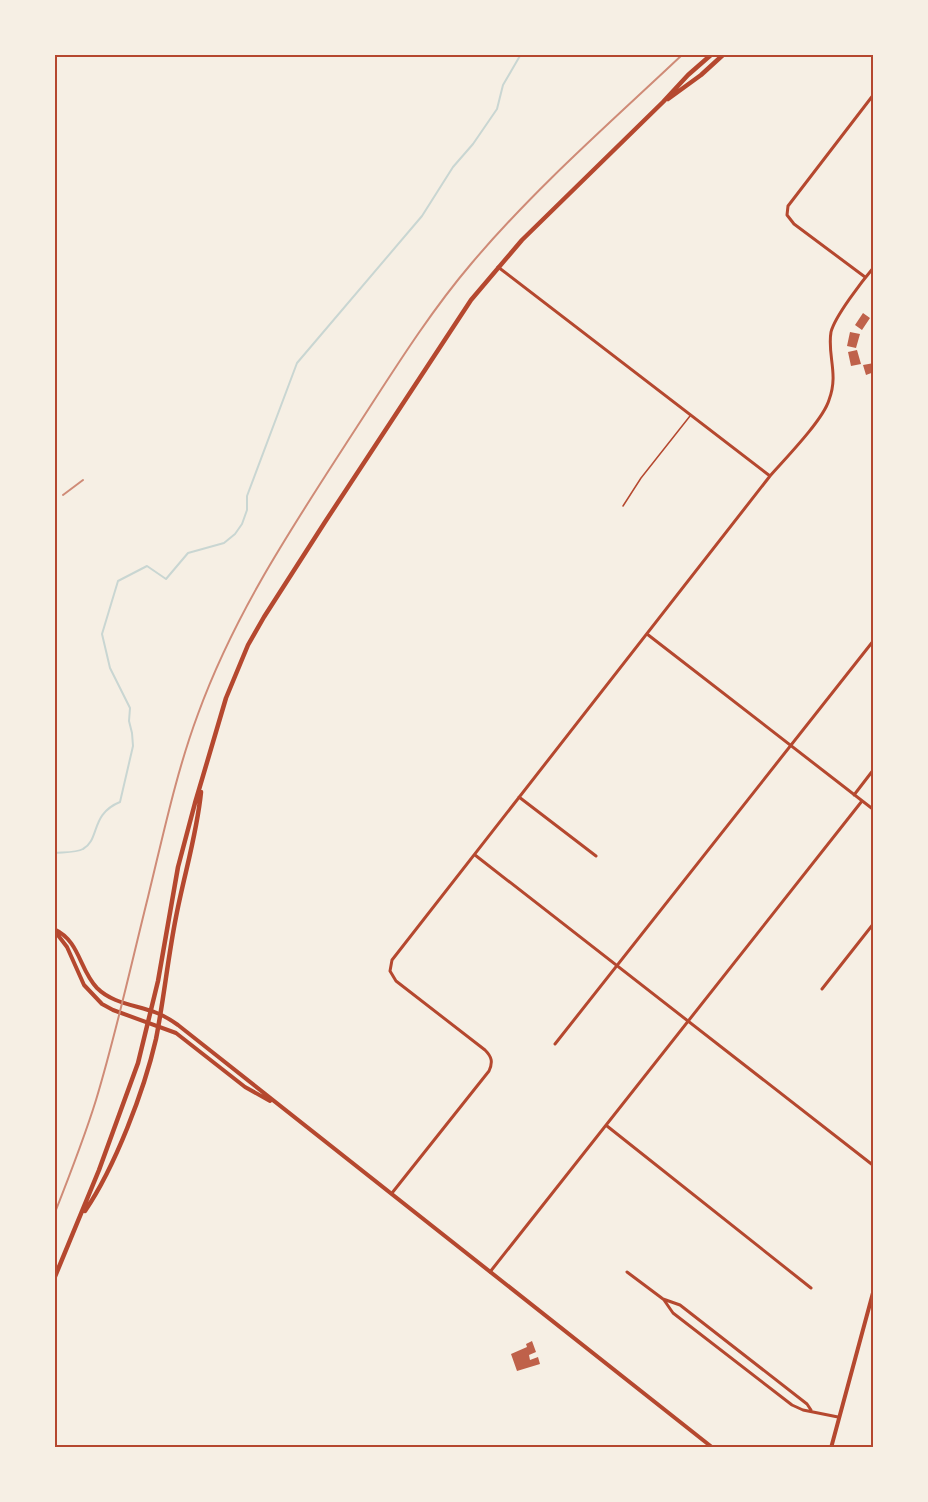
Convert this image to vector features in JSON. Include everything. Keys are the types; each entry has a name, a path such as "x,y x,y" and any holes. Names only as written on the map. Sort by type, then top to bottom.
{"main road":[{"path":"81,1216 99,1189 117,1151 142,1084 178,867 226,698 264,617 471,300 522,240 712,54"},
{"path":"663,102 701,75 724,54"},
{"path":"54,1279 81,1216 153,1024 197,823 201,786"}],"street":[{"path":"865,277 794,224 787,215 788,206 874,94"},
{"path":"498,267 770,476"},
{"path":"391,1195 493,1063 490,1054 396,981 390,971 392,960 829,403 834,383 831,332 842,311 874,267"},
{"path":"647,634 874,810"},
{"path":"555,1044 874,640"},
{"path":"854,795 874,769"},
{"path":"519,797 596,856"},
{"path":"490,1272 861,801"},
{"path":"475,855 874,1166"},
{"path":"822,989 874,923"},
{"path":"54,929 76,948 84,969 100,991 114,1000 155,1012 196,1039 713,1448"},
{"path":"54,929 67,947 79,976 92,996 102,1004 176,1033 245,1087 276,1104"},
{"path":"607,1126 811,1288"},
{"path":"627,1272 663,1299 674,1313 792,1405 803,1410 838,1418"},
{"path":"831,1448 874,1289"},
{"path":"663,1299 680,1305 807,1404 811,1410"}],"lane":[{"path":"623,506 641,478 691,416"}],"building":[{"path":"863,313 870,318 862,330 855,325"},
{"path":"850,332 860,334 856,348 847,346"},
{"path":"857,350 861,364 851,366 848,352"},
{"path":"874,363 874,372 866,375 863,365"},
{"path":"532,1341 536,1352 529,1355 530,1360 538,1357 540,1364 517,1371 511,1354 527,1347 526,1344"}],"waterway":[{"path":"54,853 83,849 92,840 104,813 120,802 133,746 129,721 130,708 110,668 102,634 118,581 147,566 166,579 188,553 224,543 235,534 242,524 247,510 247,496 297,363 422,216 453,167 473,144 497,109 503,85 521,54"}],"railway":[{"path":"54,1215 71,1172 103,1075 170,805 190,736 213,676 247,605 329,470 408,348 454,284 547,182 683,54"},
{"path":"63,495 83,480"}]}
